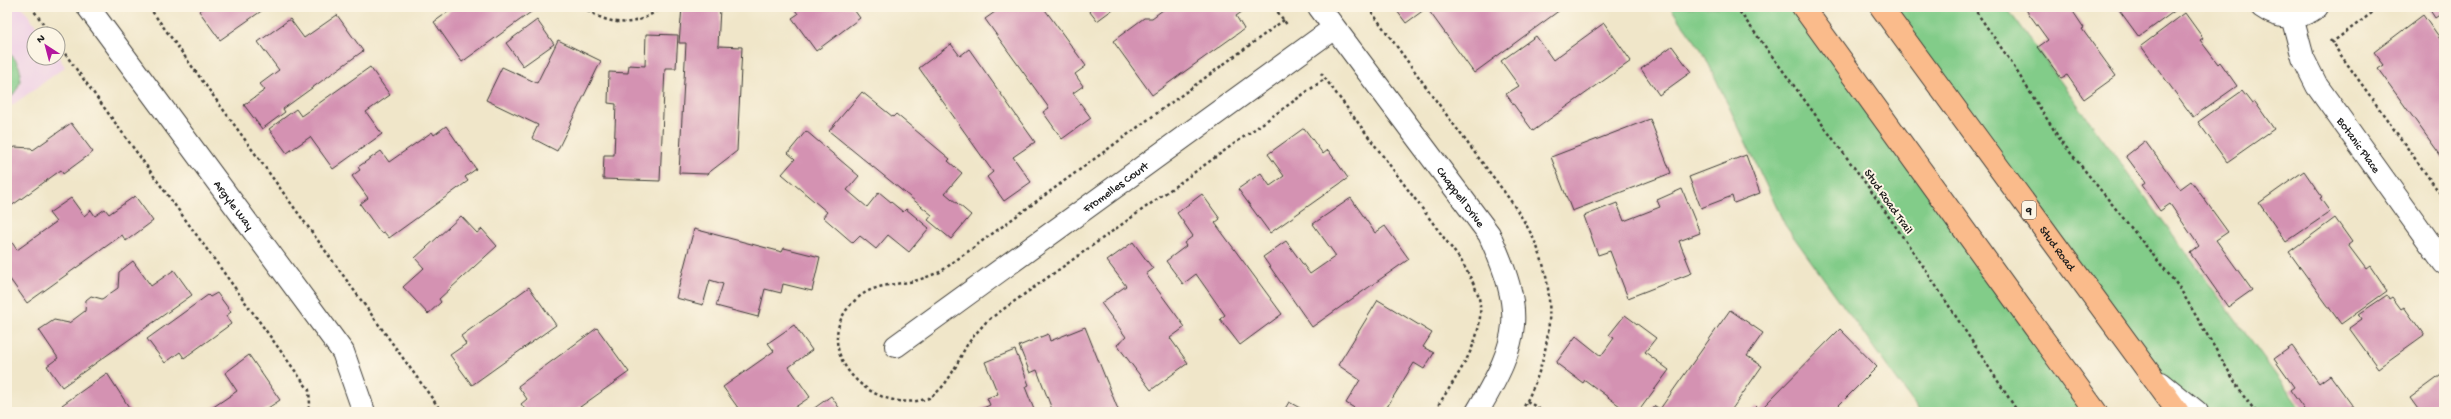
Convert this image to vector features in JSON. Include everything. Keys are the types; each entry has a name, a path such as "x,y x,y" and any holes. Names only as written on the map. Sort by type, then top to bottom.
{"highway":[{"path":"1803,7 2096,412"},
{"name":"Stud Road","path":"1881,7 2178,412"}],"street":[{"name":"Argyle Way","path":"88,7 343,352 364,412"},
{"name":"Chappell Drive","path":"1319,7 1489,234 1502,262 1510,291 1514,316 1511,346 1499,374 1478,412"},
{"path":"2262,7 2270,13 2292,17 2310,12 2317,7"},
{"name":"Botanic Place","path":"2292,17 2303,58 2317,86 2444,263"},
{"name":"Fromelles Court","path":"896,346 1334,28"},
{"path":"2151,375 2197,412"}],"path":[{"path":"31,7 45,26"},
{"path":"149,7 442,412"},
{"path":"583,7 593,14 621,24 636,22 652,15 661,7"},
{"path":"1274,7 1290,29"},
{"name":"Stud Road Trail","path":"1736,7 1864,181 1923,266 2018,412"},
{"path":"1973,7 2009,59 2061,141 2179,287 2242,394 2256,412"},
{"path":"2380,7 2331,42 2444,199"},
{"path":"66,55 310,390 310,404 307,412"},
{"path":"1317,67 1462,262 1479,298 1480,315 1477,335 1468,356 1434,412"},
{"path":"1527,401 1544,412"}],"shaded area":[{"path":"7,7 22,7 36,26 26,26 26,66 65,67 7,109"}],"green space":[{"path":"1670,7 1803,7 2096,412 1920,412 1785,225 1703,52"},
{"path":"1882,7 2006,7 2303,412 2197,412 2151,375"},
{"path":"7,52 17,63 20,69 20,76 17,89 7,100"}],"building":[{"path":"204,7 267,7 220,40 199,11"},
{"path":"455,7 538,7 462,62 434,22"},
{"path":"682,7 720,8 718,46 742,47 737,151 707,174 679,173 686,43 679,43"},
{"path":"793,7 852,7 860,18 816,51 792,18 798,14"},
{"path":"1002,7 1043,7 1086,66 1075,74 1083,86 1073,93 1091,118 1062,139 1043,112 1049,108 985,19"},
{"path":"1086,7 1116,7 1097,21"},
{"path":"1167,7 1249,7 1236,16 1244,29 1152,95 1113,41 1144,18 1152,18"},
{"path":"1394,7 1428,7 1406,23"},
{"path":"1434,7 1564,7 1474,73 1429,11"},
{"path":"2024,7 2070,7 2084,28 2082,29 2116,76 2084,99 2067,75 2061,78 2038,47 2048,40"},
{"path":"2117,7 2180,7 2139,37"},
{"path":"2428,7 2444,7 2444,12 2435,18"},
{"path":"2185,13 2203,38 2200,40 2218,64 2220,62 2237,86 2193,117 2141,46"},
{"path":"337,15 363,51 283,109 285,112 262,129 244,105 265,90 260,84 279,70 258,42 290,19 304,38"},
{"path":"2423,15 2442,42 2444,41 2444,160 2378,69 2384,65 2374,52"},
{"path":"537,20 554,44 523,66 506,43"},
{"path":"1604,23 1631,61 1533,131 1506,94 1519,86 1501,61 1536,36 1553,60"},
{"path":"646,34 678,35 676,68 665,68 660,181 603,179 604,155 614,155 616,104 608,103 609,72 628,73 629,65 645,66"},
{"path":"558,40 601,61 557,151 532,138 538,125 486,100 502,67 537,83"},
{"path":"951,44 960,56 969,49 1035,142 1013,157 1031,182 1004,201 987,177 993,172 919,68"},
{"path":"1672,46 1691,72 1659,95 1641,69"},
{"path":"370,67 390,95 366,112 382,134 333,169 310,137 287,153 269,129 296,109 301,116"},
{"path":"2242,91 2252,104 2255,102 2274,129 2227,162 2198,122"},
{"path":"862,92 893,117 896,114 950,159 948,161 962,173 945,193 971,215 951,239 928,220 932,215 829,131"},
{"path":"1650,119 1671,173 1572,211 1551,157"},
{"path":"71,123 93,152 63,174 61,170 7,209 7,152 15,147 31,148 33,150"},
{"path":"446,126 476,169 465,177 468,181 389,238 384,232 381,233 360,204 368,198 352,176 360,170 358,167 381,151 389,162 432,132 434,135"},
{"path":"1304,128 1323,154 1328,150 1348,178 1270,233 1238,189 1261,173 1270,186 1284,176 1268,154"},
{"path":"806,131 859,176 847,190 867,207 879,192 903,212 906,209 929,228 909,252 888,235 876,249 860,236 853,243 823,217 827,212 782,174 795,159 788,153"},
{"path":"2145,141 2180,189 2191,181 2228,232 2216,240 2252,290 2228,307 2190,253 2199,246 2170,204 2160,211 2142,185 2146,183 2126,156"},
{"path":"1746,155 1760,193 1734,203 1732,196 1701,208 1689,177"},
{"path":"2304,171 2322,197 2320,198 2330,212 2286,242 2259,203"},
{"path":"1682,189 1700,233 1679,241 1692,273 1628,298 1610,251 1598,255 1584,216 1617,203 1624,221 1660,207 1657,200"},
{"path":"1202,194 1220,219 1215,223 1282,314 1240,345 1220,319 1225,315 1196,274 1183,284 1166,261 1186,246 1184,243 1193,236 1177,213"},
{"path":"135,196 153,221 126,241 122,235 27,303 7,275 7,244 11,241 17,250 56,222 49,213 71,198 84,216 91,210 95,216 105,209 109,214"},
{"path":"1351,198 1375,233 1385,226 1409,259 1312,327 1263,257 1286,241 1310,274 1336,256 1313,224"},
{"path":"461,216 477,233 482,229 497,246 439,299 441,302 428,314 403,287 424,268 415,258"},
{"path":"2335,218 2352,242 2348,245 2366,269 2370,266 2387,291 2341,324 2289,252"},
{"path":"694,229 782,252 784,248 820,257 812,291 783,284 781,293 765,289 758,317 716,306 723,284 710,280 703,305 676,298"},
{"path":"1133,242 1153,269 1146,274 1185,327 1170,338 1188,363 1151,390 1117,345 1126,337 1101,303 1126,286 1107,261"},
{"path":"133,261 151,286 174,270 192,295 62,387 47,366 58,358 39,330 54,320 69,323 85,311 86,300 91,296 102,299 118,288 119,272"},
{"path":"529,287 556,325 472,385 450,355 466,344 461,336"},
{"path":"217,293 231,312 226,316 231,324 184,358 180,352 165,363 147,339 208,295 210,297"},
{"path":"2387,295 2389,299 2392,297 2401,309 2404,307 2424,335 2378,368 2349,328 2362,319 2359,314"},
{"path":"1378,300 1432,333 1423,347 1434,353 1424,369 1414,363 1384,412 1361,412 1346,403 1360,380 1338,365"},
{"path":"1730,310 1763,333 1747,356 1762,366 1730,412 1651,412 1655,406 1660,409"},
{"path":"1625,315 1656,338 1645,352 1669,370 1638,412 1628,412 1585,380 1583,383 1556,363 1576,336 1601,356 1614,338 1609,335"},
{"path":"794,325 812,350 789,367 810,397 788,412 741,412 723,387 774,351 768,343"},
{"path":"1085,327 1119,412 1053,412 1037,370 1030,373 1019,346 1048,334 1050,341"},
{"path":"597,328 629,372 573,412 527,412 521,404 527,399 518,386"},
{"path":"1840,329 1877,367 1832,412 1750,412 1756,406 1760,410"},
{"path":"2292,346 2319,383 2330,375 2357,412 2306,412 2290,390 2294,387 2274,359"},
{"path":"1015,350 1029,385 1025,387 1035,412 974,412 990,405 987,398 998,394 985,362"},
{"path":"249,355 280,400 262,412 206,412 237,391 225,373"},
{"path":"107,373 132,412 67,412 62,405"},
{"path":"2444,373 2444,412 2420,412 2410,398"},
{"path":"831,396 842,412 809,412"},
{"path":"1289,402 1307,412 1283,412"}]}
